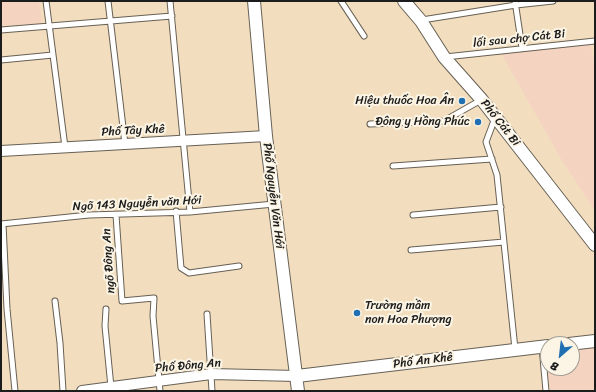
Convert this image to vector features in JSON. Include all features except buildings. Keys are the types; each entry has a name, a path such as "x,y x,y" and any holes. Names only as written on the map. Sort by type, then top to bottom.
{"street":[{"name":"Phố Nguyễn Văn Hới","path":"254,1 266,136 298,391"},
{"name":"Phố Cát Bi","path":"404,1 420,21 444,57 482,100 595,245"},
{"name":"Phố Tây Khê","path":"1,151 266,136"},
{"path":"580,343 595,341"},
{"name":"Phố An Khê","path":"297,376 540,348"},
{"name":"Phố Đông An","path":"82,391 159,386 211,374 297,376"}],"lane":[{"path":"46,1 65,147"},
{"path":"108,1 125,144"},
{"path":"170,1 185,141 190,212"},
{"path":"341,1 364,36"},
{"path":"420,21 442,15 515,3 553,1"},
{"path":"515,3 522,48"},
{"path":"1,30 172,16"},
{"name":"lối sau chợ Cát Bi","path":"444,57 595,41"},
{"path":"1,60 53,55"},
{"path":"370,124 444,122 482,100"},
{"path":"496,118 486,142 497,175 515,350"},
{"path":"393,166 492,159"},
{"name":"Ngõ 143 Nguyễn văn Hới","path":"2,224 89,215 116,215 176,211 190,212 274,204"},
{"path":"414,215 501,207"},
{"path":"176,211 181,268 189,273 239,266"},
{"name":"ngõ Đông An","path":"116,215 122,301 154,298 153,316 159,386"},
{"path":"2,224 7,309 15,391"},
{"path":"411,250 504,242"},
{"path":"55,301 60,343 63,391"},
{"path":"106,309 105,333 117,388"},
{"path":"207,314 212,391"},
{"path":"546,376 546,391"}],"shaded area":[{"path":"1,1 39,1 42,23 1,26"},
{"path":"590,41 595,68 595,211 560,157 498,48"},
{"path":"595,339 595,391 550,391 548,376 580,376 580,341"}],"place":[{"name":"Hiệu thuốc Hoa Ân","path":"462,101"},
{"name":"Đông y Hồng Phúc","path":"478,122"},
{"name":"Trường mầm non Hoa Phượng","path":"357,313"}]}
